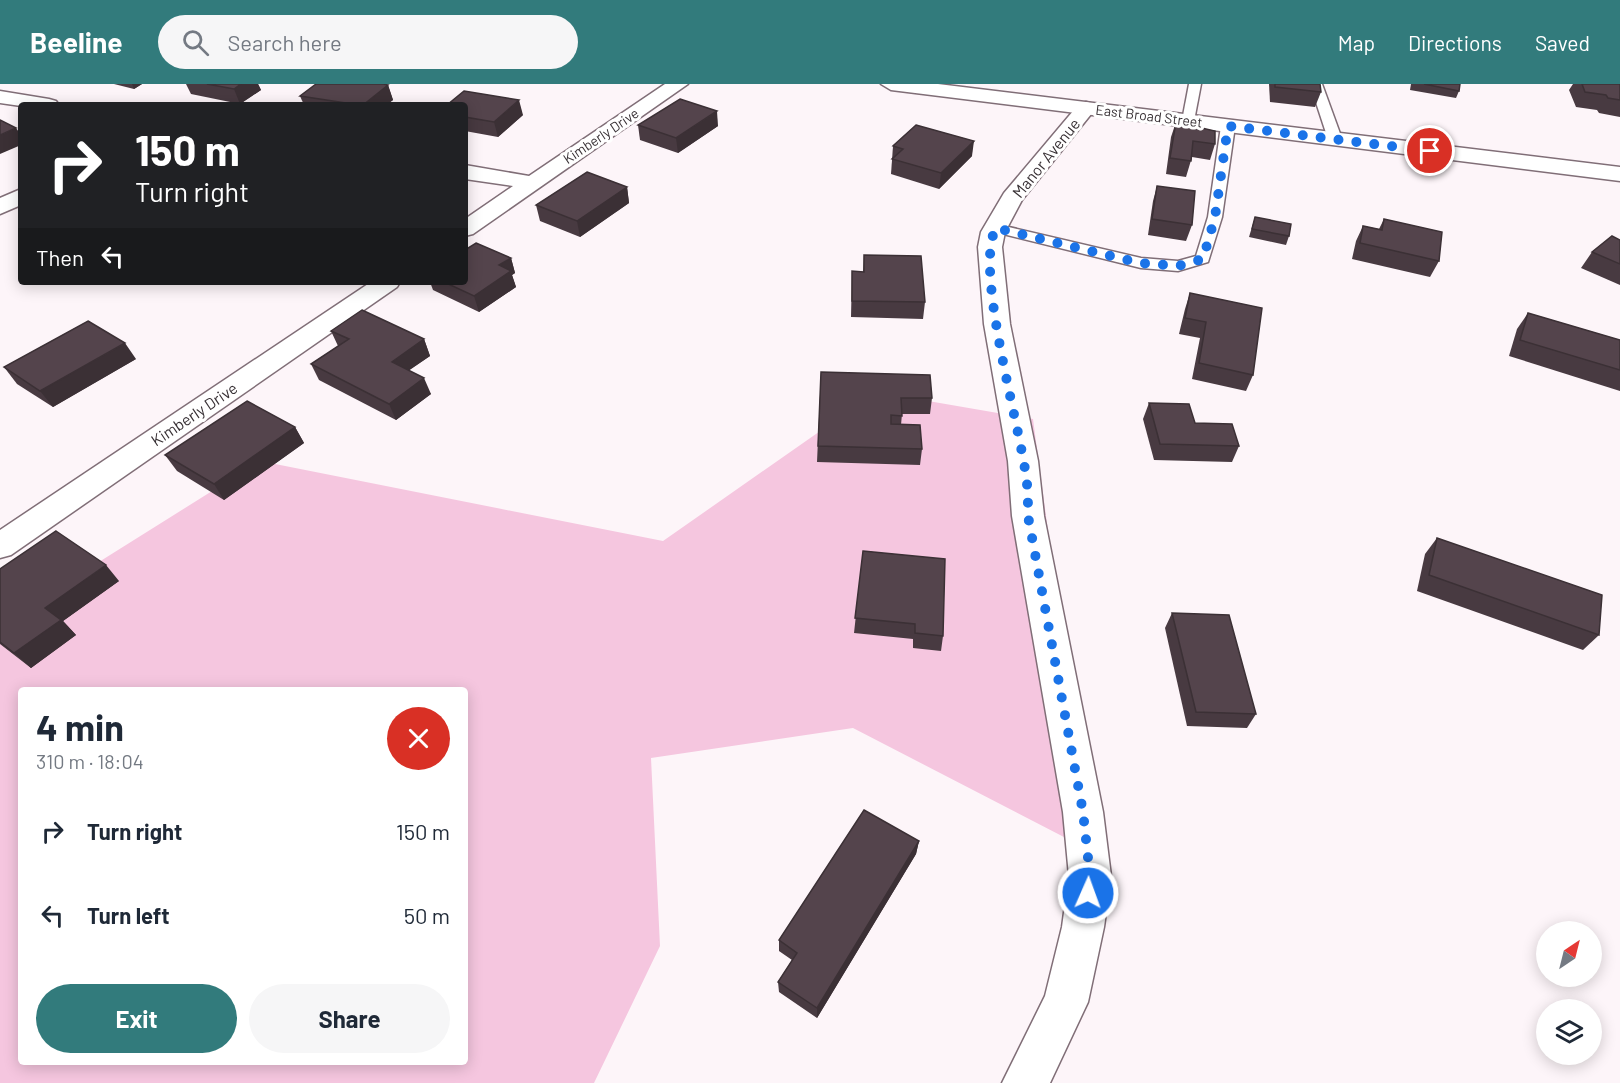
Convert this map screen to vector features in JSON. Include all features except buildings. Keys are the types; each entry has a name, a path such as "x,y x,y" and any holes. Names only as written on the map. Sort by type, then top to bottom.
{"street":[{"name":"Kimberly Drive","path":"468,227 678,84"},
{"name":"East Broad Street","path":"891,84 1620,174"},
{"path":"0,97 31,102"},
{"name":"Manor Avenue","path":"1025,1083 1066,1002 1083,927 1090,876 1083,812 1028,516 1027,483 996,326 990,267 993,234 1016,193 1068,133 1086,108"},
{"path":"468,172 533,183"},
{"path":"0,207 18,198"},
{"name":"Kimberly Drive","path":"0,546 384,285"}],"lane":[{"path":"1316,84 1335,139"},
{"path":"1188,121 1197,86"},
{"path":"996,228 1140,263 1178,266 1203,259 1215,217 1228,126"}],"shaded area":[{"path":"876,392 1033,419 1091,851 853,728 651,758 660,946 594,1083 0,1083 0,624 260,461 663,541"}],"route":[{"path":"1088,893 1090,876 1083,812 1028,516 1027,483 996,326 990,267 993,234 996,228 1140,263 1178,266 1203,259 1215,217 1228,126 1430,151"}]}
